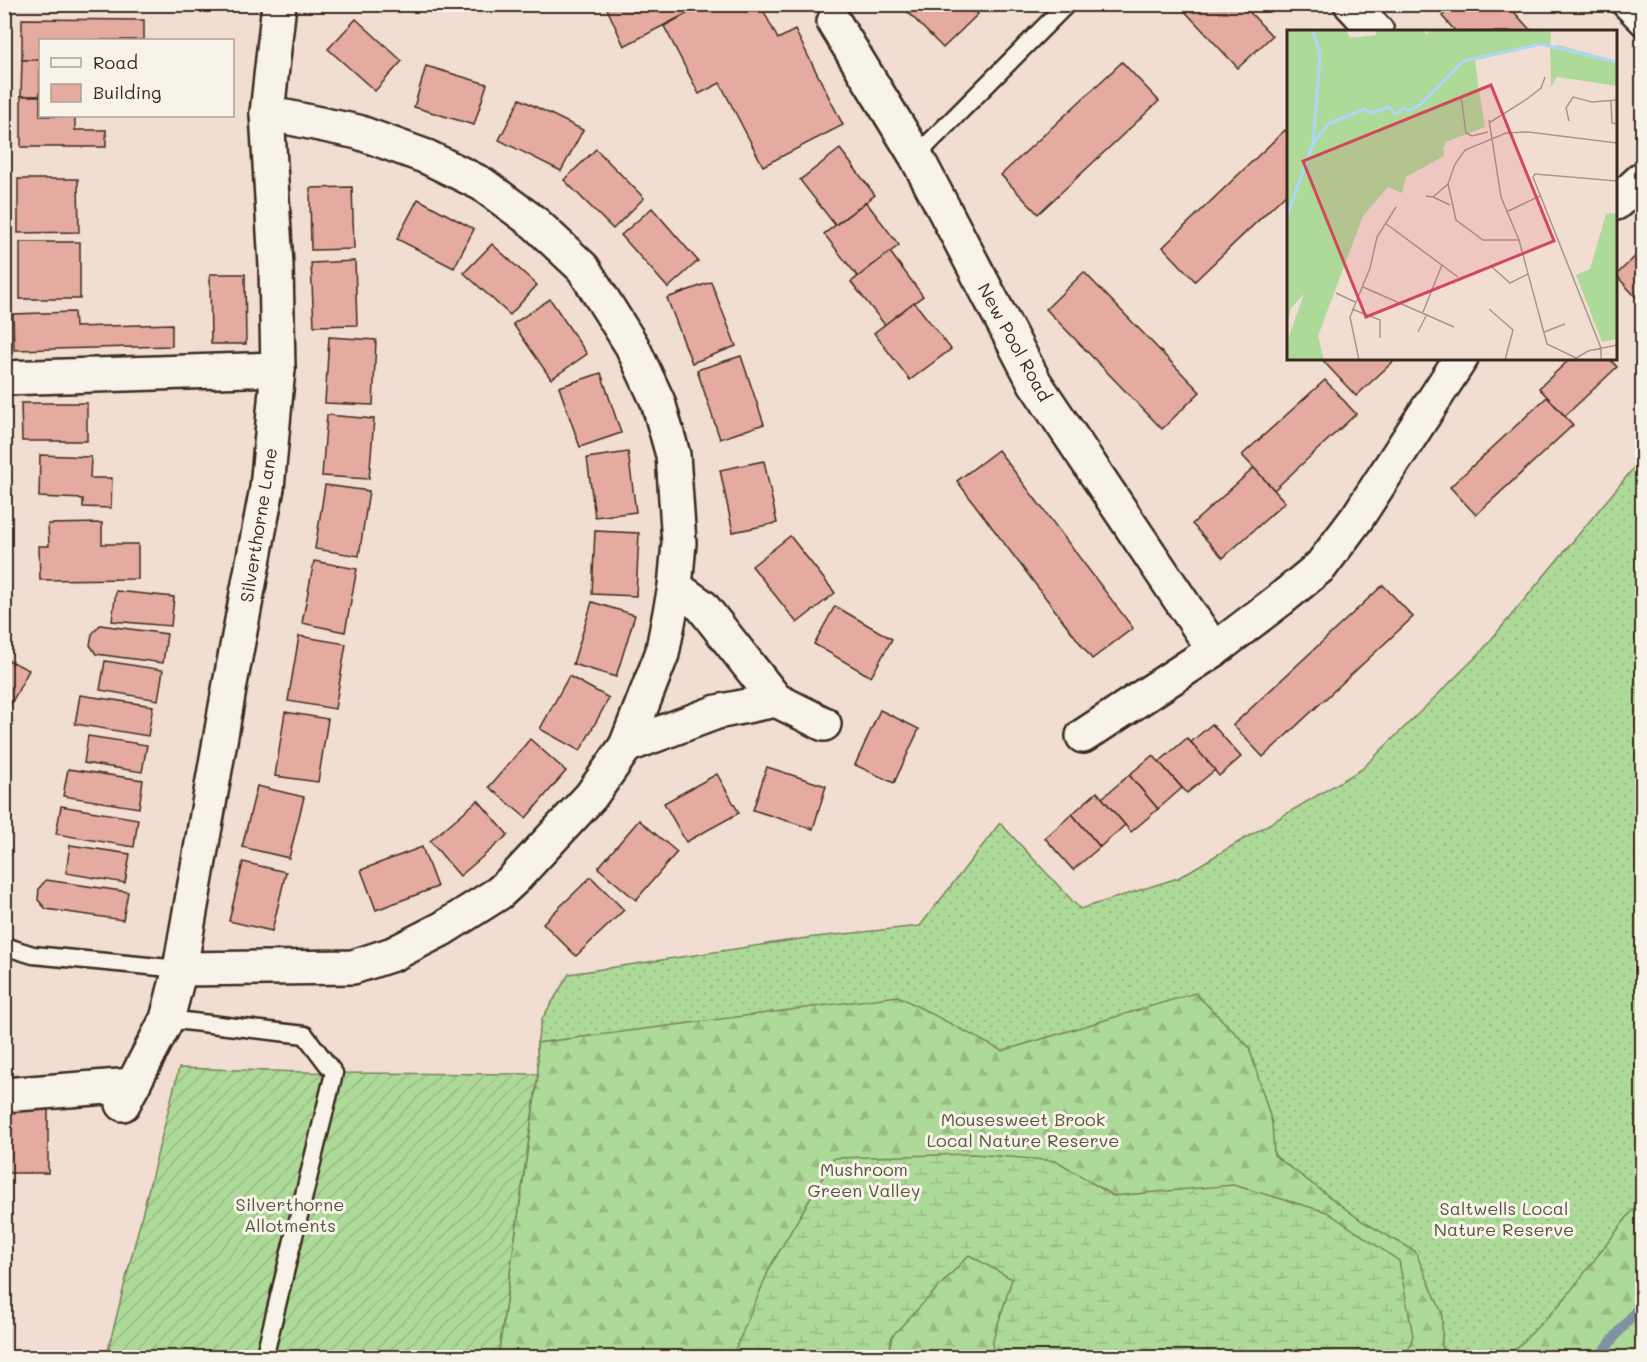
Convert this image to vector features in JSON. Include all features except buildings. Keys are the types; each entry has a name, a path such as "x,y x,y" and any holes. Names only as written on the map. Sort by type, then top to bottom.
{"street":[{"name":"Silverthorne Lane","path":"4,1095 128,1094 167,1019 180,969 267,488 278,369 276,266 267,113 279,4"},
{"path":"1351,4 1375,30"},
{"name":"New Pool Road","path":"834,22 916,156 1035,384 1214,650"},
{"path":"180,969 353,967 393,954 442,929 499,893 591,796 626,746 662,654 675,587 679,543 673,455 658,402 632,346 583,268 536,223 482,184 427,157 358,132 267,113"},
{"path":"1617,202 1642,179"},
{"path":"1083,736 1214,650 1321,566 1357,518 1460,360"},
{"path":"4,378 278,369"},
{"path":"675,587 702,606 776,700 824,724"},
{"path":"626,746 717,712 776,700"}],"lane":[{"path":"916,156 1066,4"},
{"path":"1618,4 1642,28"},
{"path":"4,946 33,956 180,969"},
{"path":"167,1019 305,1035 334,1074 264,1358"}],"green space":[{"name":"Mousesweet Brook Local Nature Reserve","path":"1642,458 1642,1357 498,1358 538,1075 537,1043 542,1019 569,974 807,938 920,926 1000,823 1080,909 1178,878 1362,769 1480,653"},
{"name":"Mushroom Green Valley","path":"1195,993 1249,1047 1272,1123 1274,1155 1362,1221 1415,1251 1442,1313 1442,1358 498,1358 538,1075 537,1043 898,996 1002,1051"},
{"name":"Silverthorne Allotments","path":"179,1068 334,1073 538,1074 498,1357 106,1358"},
{"path":"972,1154 1057,1161 1113,1196 1233,1185 1327,1212 1399,1261 1413,1336 1406,1357 992,1357 993,1340 1012,1279 969,1255 892,1336 888,1357 732,1357 771,1265 834,1158"},
{"path":"1642,1198 1642,1357 1508,1357 1562,1302"}],"waterway":[{"path":"1598,1358 1642,1303"}],"park label":[{"name":"Saltwells Local Nature Reserve","path":"1504,1218"}]}
